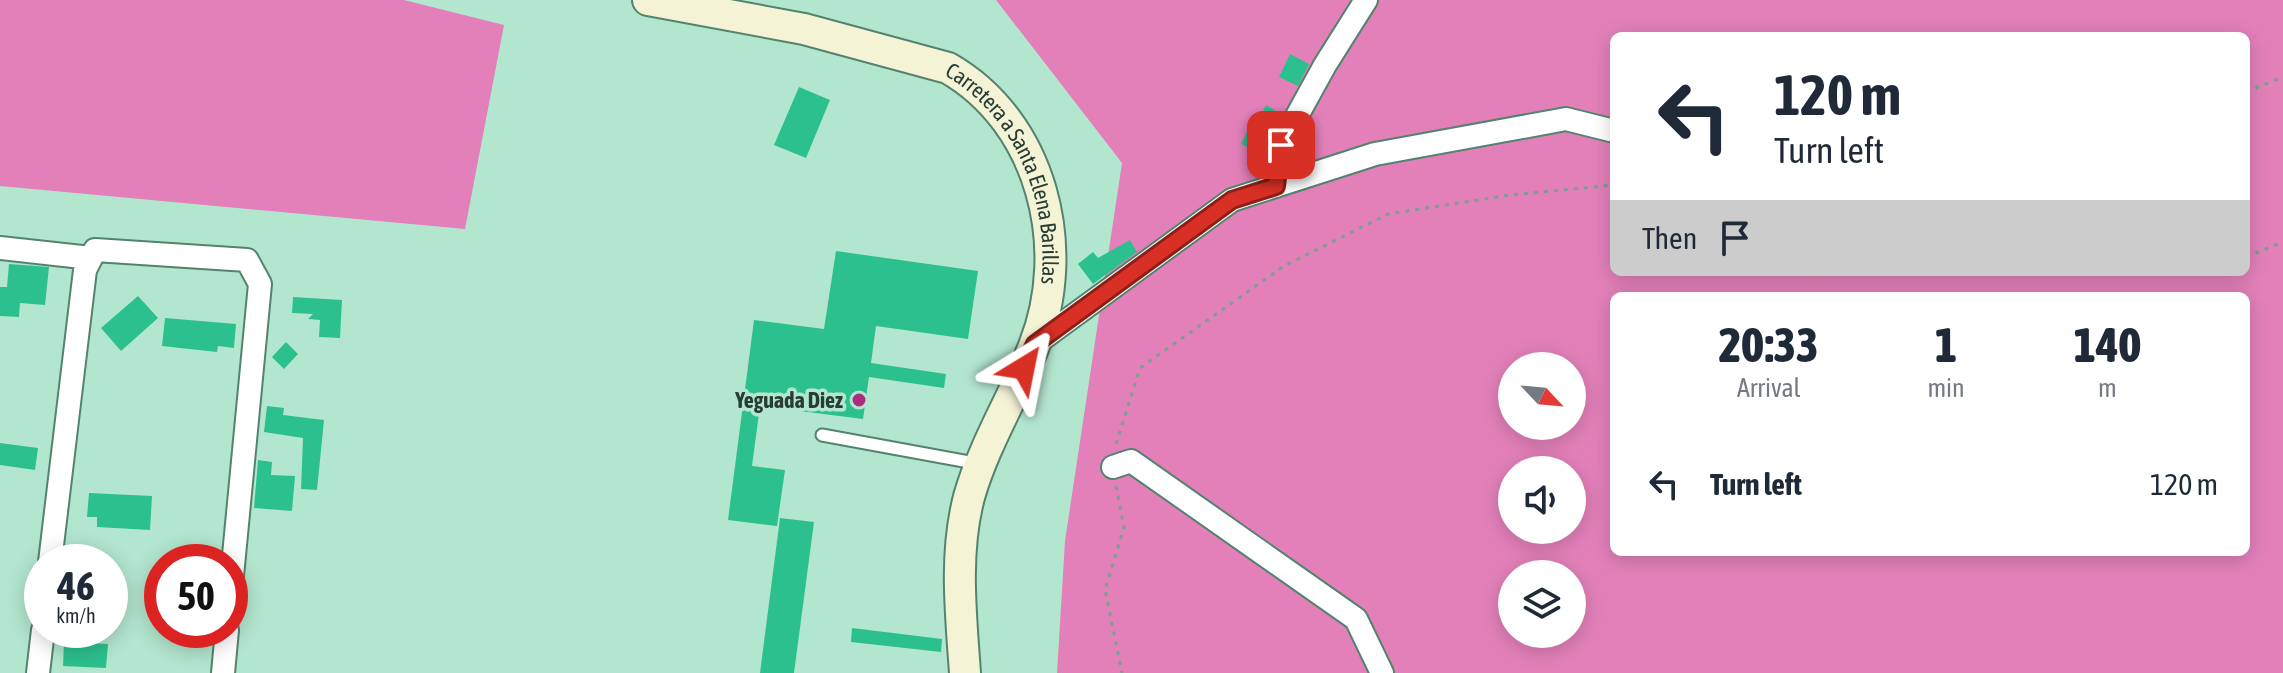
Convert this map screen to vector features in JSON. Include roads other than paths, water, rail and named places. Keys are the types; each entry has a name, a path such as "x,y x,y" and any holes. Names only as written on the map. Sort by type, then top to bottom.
{"main road":[{"name":"Carretera a Santa Elena Barillas","path":"648,0 804,29 948,68 969,80 991,103 1019,138 1035,171 1046,208 1052,262 1047,302 1035,344 980,464 962,530 960,571 965,673"}],"street":[{"path":"1276,186 1281,145 1325,65 1366,0"},
{"path":"1035,344 1232,200 1375,154 1566,119 1610,130"},
{"path":"0,248 91,258"},
{"path":"52,544 85,270 95,250 247,260 260,284 235,544"},
{"path":"1113,467 1131,461 1356,619 1382,673"},
{"path":"38,673 41,648"},
{"path":"223,673 225,648"}],"lane":[{"path":"822,435 980,464"}],"place":[{"name":"Yeguada Diez","path":"859,400"}]}
